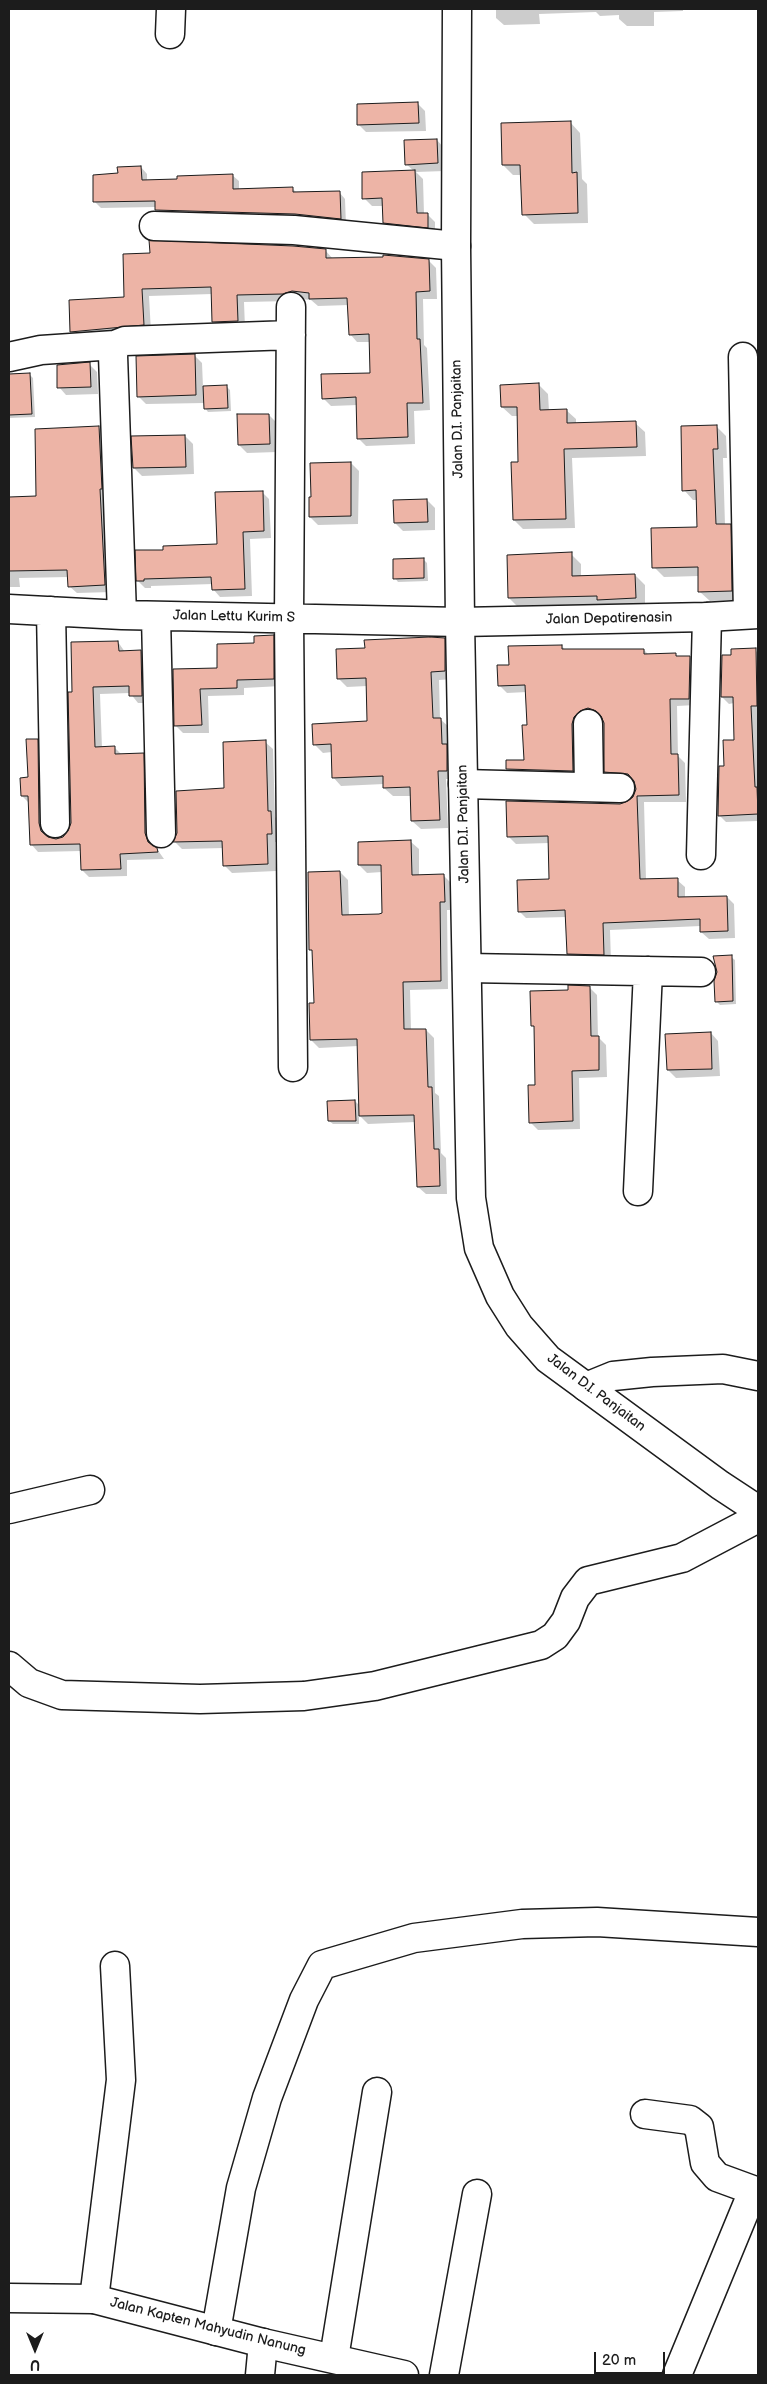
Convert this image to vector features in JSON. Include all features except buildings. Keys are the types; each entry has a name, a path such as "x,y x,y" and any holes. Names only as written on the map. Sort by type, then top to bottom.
{"street":[{"name":"Jalan D.I. Panjaitan","path":"457,9 456,246 460,622 471,1198 479,1248 500,1296 519,1326 548,1359 720,1485 758,1510"},
{"path":"154,226 294,230 456,246"},
{"path":"291,307 289,618 293,1066"},
{"path":"9,357 41,350 115,346 124,341 291,335"},
{"path":"115,346 113,355 122,615"},
{"path":"743,357 753,614"},
{"name":"Jalan Lettu Kurim S","path":"9,609 156,616 460,622"},
{"path":"51,611 55,823"},
{"name":"Jalan Depatirenasin","path":"460,622 707,617 753,614"},
{"path":"156,616 161,833"},
{"path":"701,855 707,617"},
{"path":"588,724 589,787"},
{"path":"463,784 620,788"},
{"path":"467,968 701,972"},
{"path":"638,1191 648,971"},
{"path":"586,1387 613,1376 652,1372 723,1369 758,1376"},
{"path":"9,1509 90,1490"},
{"path":"9,1666 29,1684 62,1695 219,1699 304,1696 375,1686 541,1645 555,1636 566,1621 576,1598 588,1581 682,1558 758,1518"},
{"path":"216,2331 241,2188 264,2107 304,2000 322,1965 414,1938 522,1924 597,1922 758,1932"},
{"path":"94,2299 121,2080 115,1966"},
{"path":"334,2358 377,2092"},
{"path":"645,2114 690,2120 699,2127 705,2163 717,2177 756,2191 677,2375"},
{"path":"444,2375 477,2194"},
{"name":"Jalan Kapten Mahyudin Nanung","path":"9,2298 94,2299 262,2343 404,2375"},
{"path":"260,2375 262,2343"}]}
